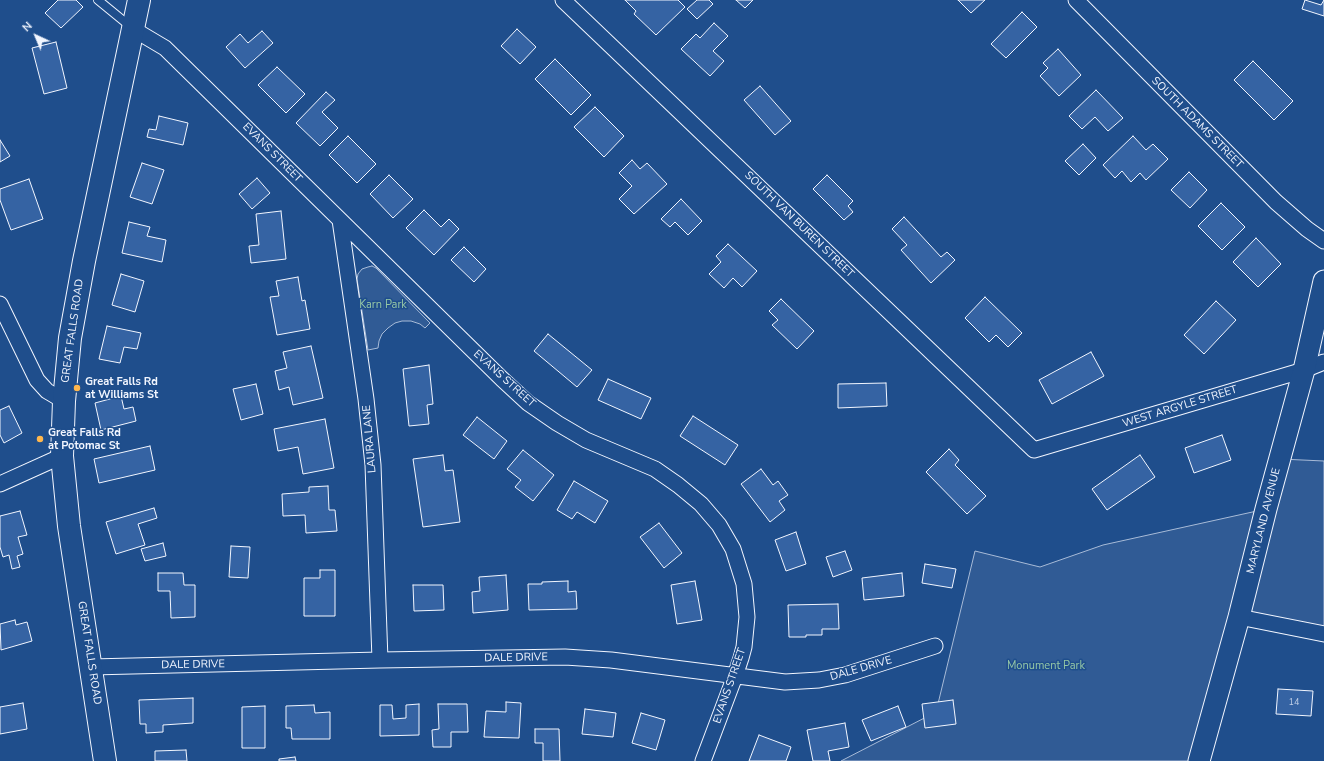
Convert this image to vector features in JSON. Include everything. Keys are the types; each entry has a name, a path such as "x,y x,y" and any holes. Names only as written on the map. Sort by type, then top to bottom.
{"main road":[{"name":"GREAT FALLS ROAD","path":"105,761 69,526 62,456 64,400 70,338 84,261 139,0"},
{"name":"MARYLAND AVENUE","path":"1198,761 1239,617 1304,370 1324,281"}],"street":[{"name":"SOUTH VAN BUREN STREET","path":"563,0 1034,450"},
{"name":"SOUTH ADAMS STREET","path":"1076,0 1276,202 1307,230 1324,241"},
{"name":"EVANS STREET","path":"133,29 165,48 528,403 557,423 586,440 655,470 678,485 701,504 714,520 733,549 744,584 747,616 744,647 735,676 703,761"},
{"name":"LAURA LANE","path":"340,220 366,399 373,465 380,660"},
{"path":"0,304 37,380 47,391 64,400"},
{"name":"WEST ARGYLE STREET","path":"1034,450 1304,370 1324,362"},
{"path":"0,484 62,456"},
{"path":"1239,617 1324,634"},
{"name":"DALE DRIVE","path":"91,667 565,657 611,660 785,682 819,680 845,675 935,646"}],"lane":[{"path":"98,0 133,29"}],"shaded area":[{"name":"Karn Park","path":"372,266 376,268 430,323 425,328 420,324 411,321 395,323 382,334 378,348 368,350 357,279 358,274 362,269"},
{"name":"Monument Park","path":"1280,459 1324,461 1324,634 1239,617 1199,761 841,761 936,712 975,551 1040,567 1103,545 1266,509"}],"building":[{"path":"58,0 76,0 83,7 61,28 45,13"},
{"path":"625,0 678,0 685,7 656,35 634,14 636,11"},
{"path":"697,0 709,0 713,4 697,19 687,9"},
{"path":"736,0 753,0 745,8"},
{"path":"958,0 985,0 971,13"},
{"path":"1305,0 1321,5 1324,0 1324,16 1302,9"},
{"path":"1022,12 1037,27 1006,58 991,44"},
{"path":"714,23 728,36 713,51 724,61 710,76 681,49 696,34 700,38"},
{"path":"517,29 536,47 520,64 501,46"},
{"path":"262,31 273,43 245,68 226,47 240,34 248,43"},
{"path":"56,42 67,88 44,94 32,48"},
{"path":"1058,49 1081,75 1059,96 1040,76 1048,68 1043,63"},
{"path":"555,59 591,95 571,115 535,79"},
{"path":"1253,61 1293,101 1274,120 1234,80"},
{"path":"277,67 305,94 286,113 258,85"},
{"path":"760,86 791,121 775,135 744,100"},
{"path":"1096,90 1123,118 1108,131 1095,117 1082,129 1069,116"},
{"path":"326,92 335,100 322,112 338,128 320,146 296,123"},
{"path":"595,107 624,136 604,157 574,127"},
{"path":"159,116 188,123 183,145 147,137 149,129 156,130"},
{"path":"348,136 376,164 357,183 329,155"},
{"path":"1133,136 1146,150 1153,144 1168,159 1146,180 1140,173 1131,182 1122,171 1115,178 1103,165"},
{"path":"0,140 10,156 0,162"},
{"path":"1083,144 1096,158 1079,175 1065,161"},
{"path":"632,160 640,169 647,163 667,184 634,214 619,199 632,186 619,173"},
{"path":"142,163 164,170 152,204 130,197"},
{"path":"1189,172 1207,190 1190,208 1171,190"},
{"path":"389,175 413,199 393,218 370,194"},
{"path":"827,175 853,201 848,206 853,212 844,220 813,189"},
{"path":"257,178 270,193 252,209 239,194"},
{"path":"29,179 43,219 11,230 0,200 0,189"},
{"path":"681,199 702,221 688,235 675,222 670,227 661,219"},
{"path":"1221,203 1245,227 1222,250 1198,226"},
{"path":"424,210 441,227 449,219 459,229 434,255 406,228"},
{"path":"281,211 286,259 251,263 249,246 259,245 256,214"},
{"path":"904,217 941,257 947,252 955,260 931,283 901,250 907,245 892,229"},
{"path":"129,222 150,227 147,236 166,240 162,262 122,253"},
{"path":"1256,238 1281,264 1258,287 1233,262"},
{"path":"728,244 757,271 742,287 733,278 724,288 709,274 721,262 716,256"},
{"path":"464,247 486,269 474,282 451,260"},
{"path":"121,274 144,281 135,312 112,305"},
{"path":"298,277 302,301 305,300 310,329 277,335 270,297 279,296 276,281"},
{"path":"985,297 1022,333 1008,347 996,335 989,342 965,318"},
{"path":"781,299 814,331 797,349 772,325 778,320 769,311"},
{"path":"1216,301 1236,320 1204,354 1184,335"},
{"path":"107,326 141,333 137,349 124,347 120,363 99,359"},
{"path":"548,334 592,370 577,387 534,351"},
{"path":"311,346 323,398 293,405 289,387 279,390 275,371 287,368 283,352"},
{"path":"1091,352 1104,376 1052,404 1039,380"},
{"path":"429,365 433,404 427,405 429,424 409,426 403,369"},
{"path":"608,379 651,398 641,419 598,400"},
{"path":"886,383 887,406 838,408 838,384"},
{"path":"256,384 263,414 241,420 233,389"},
{"path":"121,396 124,409 133,407 136,421 101,430 95,403"},
{"path":"9,406 22,433 4,443 0,435 0,410"},
{"path":"693,416 738,445 725,465 680,436"},
{"path":"477,417 507,441 494,459 463,435"},
{"path":"325,419 334,468 303,474 298,447 278,451 274,429"},
{"path":"1222,435 1231,460 1194,473 1185,448"},
{"path":"150,446 155,470 99,483 94,459"},
{"path":"949,449 959,460 955,465 986,496 967,514 926,472"},
{"path":"523,450 554,475 533,501 515,487 521,480 507,469"},
{"path":"443,455 445,471 453,470 460,522 423,527 413,459"},
{"path":"1140,455 1155,477 1107,510 1092,489"},
{"path":"761,469 773,485 778,481 788,495 779,501 785,510 770,522 741,484"},
{"path":"574,481 608,501 595,523 577,512 572,519 557,510"},
{"path":"328,486 329,510 335,510 337,531 306,533 305,515 283,516 282,494 309,492 309,487"},
{"path":"154,508 157,518 138,524 145,545 116,554 106,522"},
{"path":"20,511 27,535 18,537 23,554 17,556 20,567 12,569 9,555 3,557 0,547 0,516"},
{"path":"659,523 682,553 664,568 640,537"},
{"path":"796,532 806,564 786,571 775,540"},
{"path":"163,543 166,556 145,561 141,549"},
{"path":"231,546 250,547 248,578 229,577"},
{"path":"845,551 852,570 833,577 826,557"},
{"path":"925,564 956,569 952,588 922,583"},
{"path":"320,570 335,570 335,616 304,616 304,578 320,578"},
{"path":"158,573 183,573 184,585 195,585 195,617 171,618 170,591 158,591"},
{"path":"902,573 904,596 864,600 862,578"},
{"path":"506,575 508,610 473,613 472,592 480,591 479,577"},
{"path":"568,581 568,592 576,591 577,609 529,610 528,584"},
{"path":"695,581 702,620 677,624 671,585"},
{"path":"413,585 443,585 444,610 414,611"},
{"path":"838,604 839,629 822,629 822,635 789,637 788,605"},
{"path":"15,620 16,625 27,622 32,641 1,650 0,624"},
{"path":"1278,689 1313,691 1311,716 1276,714"},
{"path":"193,698 193,723 163,725 163,732 146,733 146,724 140,724 139,700"},
{"path":"953,700 956,724 925,728 922,704"},
{"path":"506,702 521,703 519,738 484,737 486,711 506,712"},
{"path":"23,703 27,729 0,734 0,707"},
{"path":"419,704 419,735 380,736 380,705 392,705 393,719 406,718 406,705"},
{"path":"438,704 467,704 468,732 451,732 451,747 433,747 432,730 439,729"},
{"path":"314,705 315,713 330,712 330,739 292,739 291,728 286,728 286,706"},
{"path":"265,706 265,748 242,748 242,707"},
{"path":"898,706 906,727 871,741 862,720"},
{"path":"585,709 616,713 613,737 582,734"},
{"path":"641,713 665,720 656,750 632,743"},
{"path":"845,723 849,747 828,751 830,761 813,761 807,730"},
{"path":"535,729 559,729 560,761 543,761 543,743 535,743"},
{"path":"759,735 791,747 786,761 749,761"},
{"path":"186,750 187,761 155,761 155,751"},
{"path":"295,757 296,761 279,761 279,759"}],"place":[{"name":"Great Falls Rd at Williams St","path":"77,388"},
{"name":"Great Falls Rd at Potomac St","path":"40,439"}]}
